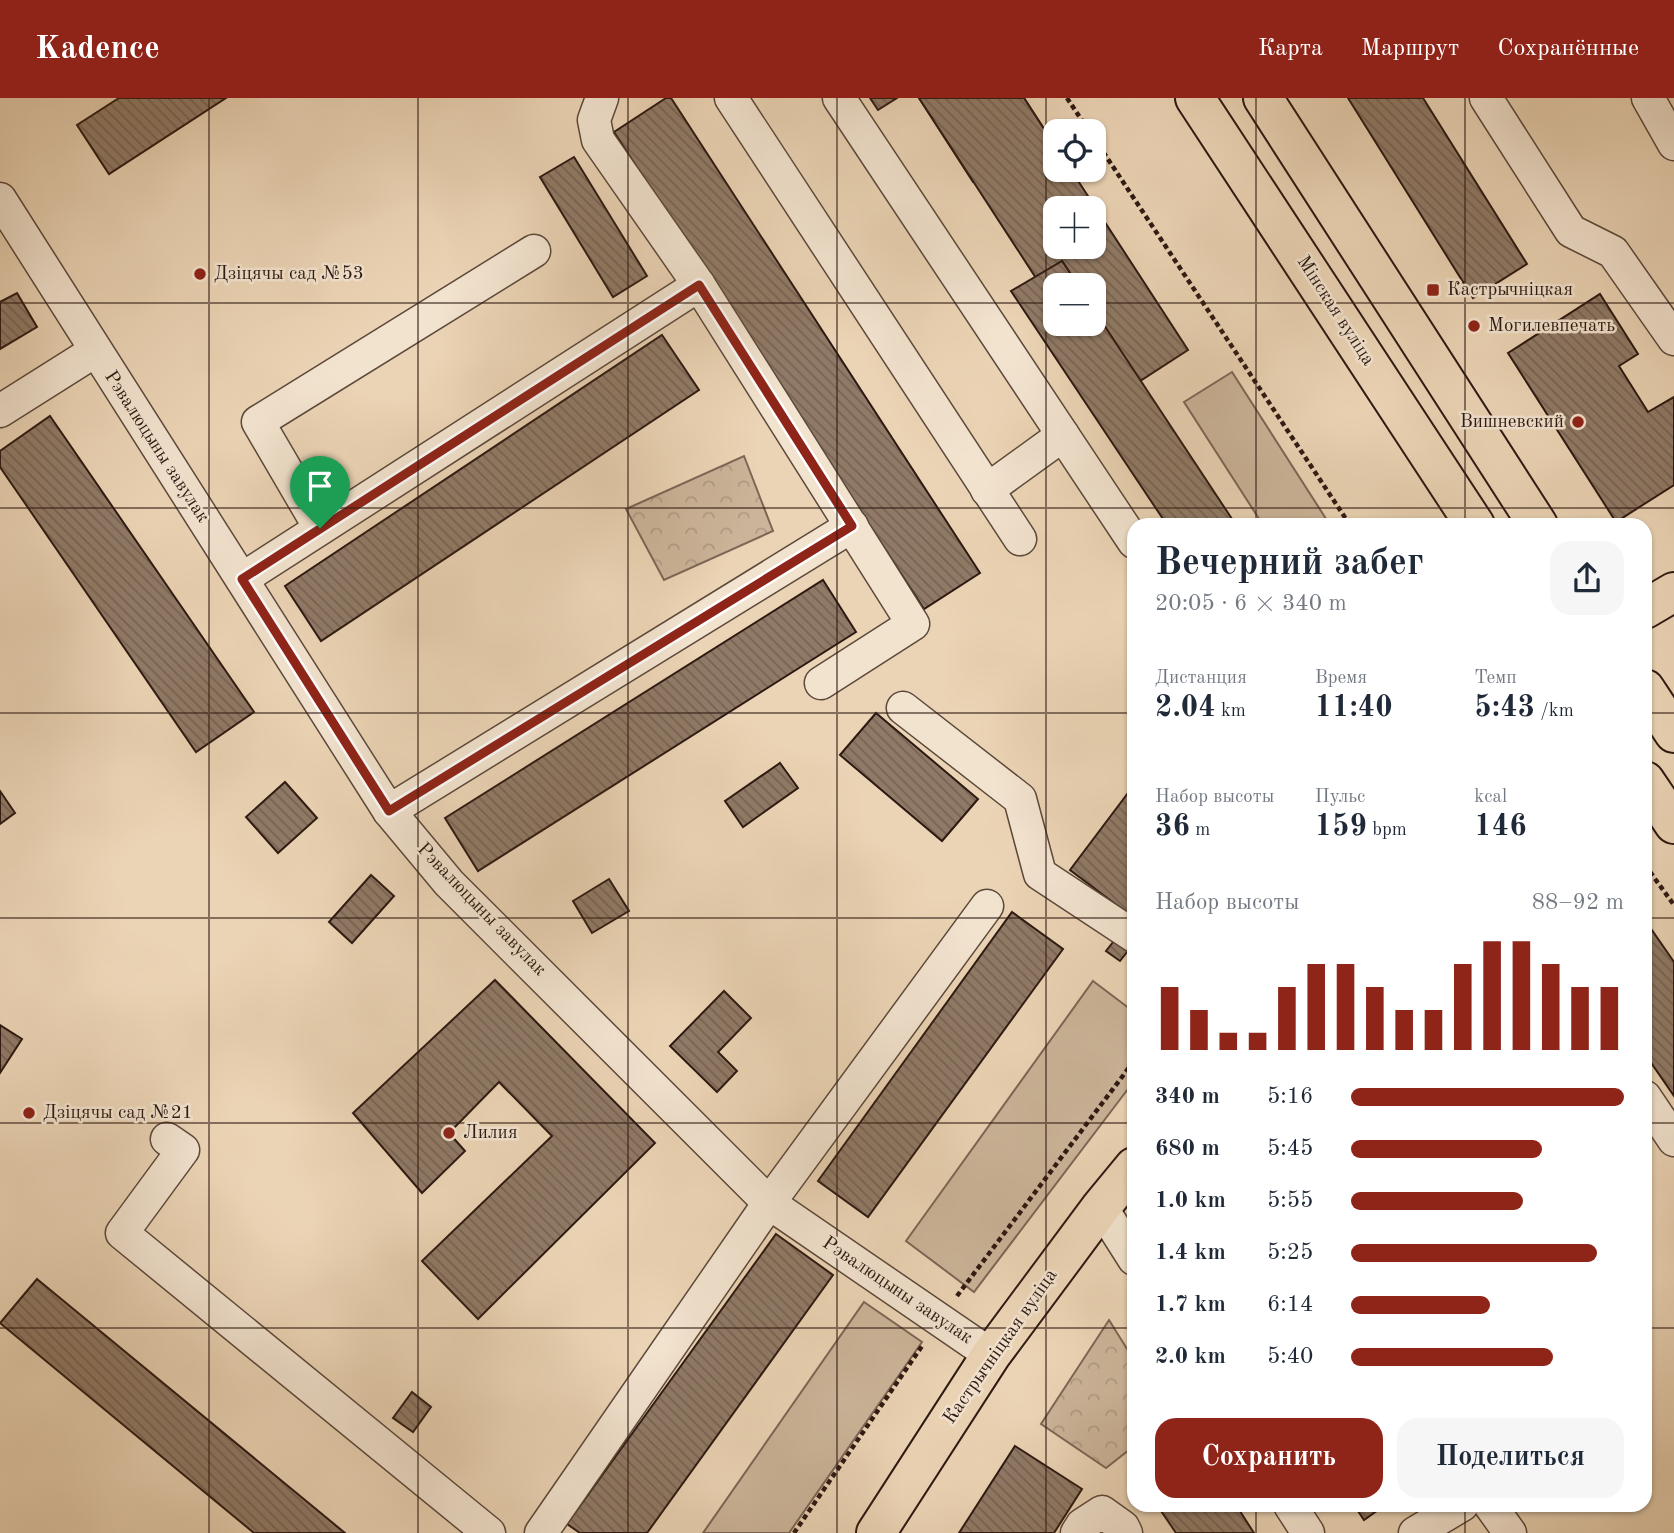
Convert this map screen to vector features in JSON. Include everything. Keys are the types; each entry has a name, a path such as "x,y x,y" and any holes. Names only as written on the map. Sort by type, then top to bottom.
{"main road":[{"name":"Мінская вуліца","path":"1195,98 1470,518"},
{"path":"1263,98 1533,518"},
{"path":"1652,605 1674,592"},
{"path":"1652,700 1674,733"},
{"path":"1652,791 1674,824"},
{"name":"Кастрычніцкая вуліца","path":"876,1533 991,1355 1127,1175"}],"street":[{"path":"602,98 594,120 598,140 699,285 913,624 821,684"},
{"path":"732,98 1020,539"},
{"path":"839,98 1127,531"},
{"path":"1486,98 1571,231 1613,252 1674,339"},
{"path":"1648,98 1674,144"},
{"name":"Рэвалюцыны завулак","path":"0,199 389,811 449,883 769,1203 991,1355"},
{"path":"320,528 258,422 534,251"},
{"path":"242,579 699,285"},
{"path":"0,411 95,351"},
{"path":"987,490 1063,435"},
{"path":"389,811 852,526"},
{"path":"903,708 1020,799 1040,874 1127,931"},
{"path":"541,1533 769,1203 987,906"},
{"path":"1652,1107 1674,1140"},
{"path":"167,1139 183,1150 122,1233 489,1533"},
{"path":"1101,1207 1127,1248"},
{"path":"1077,1533 1082,1525 1102,1512 1123,1527 1126,1533"},
{"path":"1294,1512 1308,1533"},
{"path":"1415,1533 1450,1512"},
{"path":"1495,1512 1510,1533"}],"path":[{"path":"1067,98 1081,119"},
{"path":"1106,156 1345,518"},
{"path":"1652,875 1674,905"}],"green space":[{"path":"1232,372 1326,518 1259,518 1184,402"},
{"path":"744,456 773,531 664,580 626,509"},
{"path":"1093,981 1127,1007 1127,1090 974,1292 906,1241"},
{"path":"864,1302 922,1342 789,1533 703,1533"},
{"path":"1109,1320 1127,1349 1127,1452 1106,1468 1041,1424"}],"building":[{"path":"119,98 226,98 109,174 77,125"},
{"path":"666,98 671,98 980,573 924,609 614,132"},
{"path":"870,98 897,98 878,110"},
{"path":"919,98 1024,98 1043,127 1043,138 973,182"},
{"path":"919,98 1024,98 1043,127 1043,182 1079,182 1088,196 1043,196 1043,259 1106,259 1106,224 1188,350 1140,381 1106,329 1106,273 1070,273 1062,261 1036,278"},
{"path":"1348,98 1423,98 1527,264 1473,298"},
{"path":"574,157 647,276 613,297 540,177"},
{"path":"1062,261 1070,273 1043,273 1043,336 1106,336 1106,328 1231,518 1162,518 1011,291"},
{"path":"17,293 37,327 0,349 0,302"},
{"path":"1600,294 1638,354 1619,366 1648,412 1674,397 1674,485 1622,518 1613,518 1508,353"},
{"path":"662,335 699,390 321,641 285,586"},
{"path":"50,416 254,712 196,752 0,467 0,451"},
{"path":"823,580 856,632 478,871 445,818"},
{"path":"876,713 978,799 942,841 840,755"},
{"path":"780,763 798,788 743,827 725,801"},
{"path":"285,782 317,818 278,853 246,817"},
{"path":"0,791 15,813 0,824"},
{"path":"1127,794 1127,913 1070,870"},
{"path":"371,875 394,896 352,943 329,922"},
{"path":"609,879 629,911 592,933 573,901"},
{"path":"1012,912 1063,949 868,1217 818,1181"},
{"path":"1652,930 1674,962 1674,1096 1652,1064"},
{"path":"1117,937 1127,944 1127,952 1120,961 1106,951"},
{"path":"495,980 655,1143 478,1319 422,1261 552,1136 499,1082 449,1133 465,1151 422,1193 353,1113"},
{"path":"724,991 751,1018 718,1052 737,1071 717,1092 670,1046"},
{"path":"0,1025 22,1039 0,1073"},
{"path":"776,1234 833,1275 647,1533 580,1533 567,1524"},
{"path":"37,1279 345,1533 254,1533 0,1323"},
{"path":"412,1392 431,1407 413,1432 393,1418"},
{"path":"1015,1446 1082,1489 1054,1533 959,1533"},
{"path":"1162,1512 1240,1512 1254,1533 1176,1533"},
{"path":"1359,1512 1375,1512 1364,1520"}],"place":[{"name":"Дзіцячы сад №53","path":"200,274"},
{"name":"Кастрычніцкая","path":"1433,290"},
{"name":"Могилевпечать","path":"1474,326"},
{"name":"Вишневский","path":"1578,422"},
{"name":"Дзіцячы сад №21","path":"29,1113"},
{"name":"Лилия","path":"449,1133"}],"route":[{"path":"699,285 852,526 389,811 242,579 320,528 699,285"}]}
